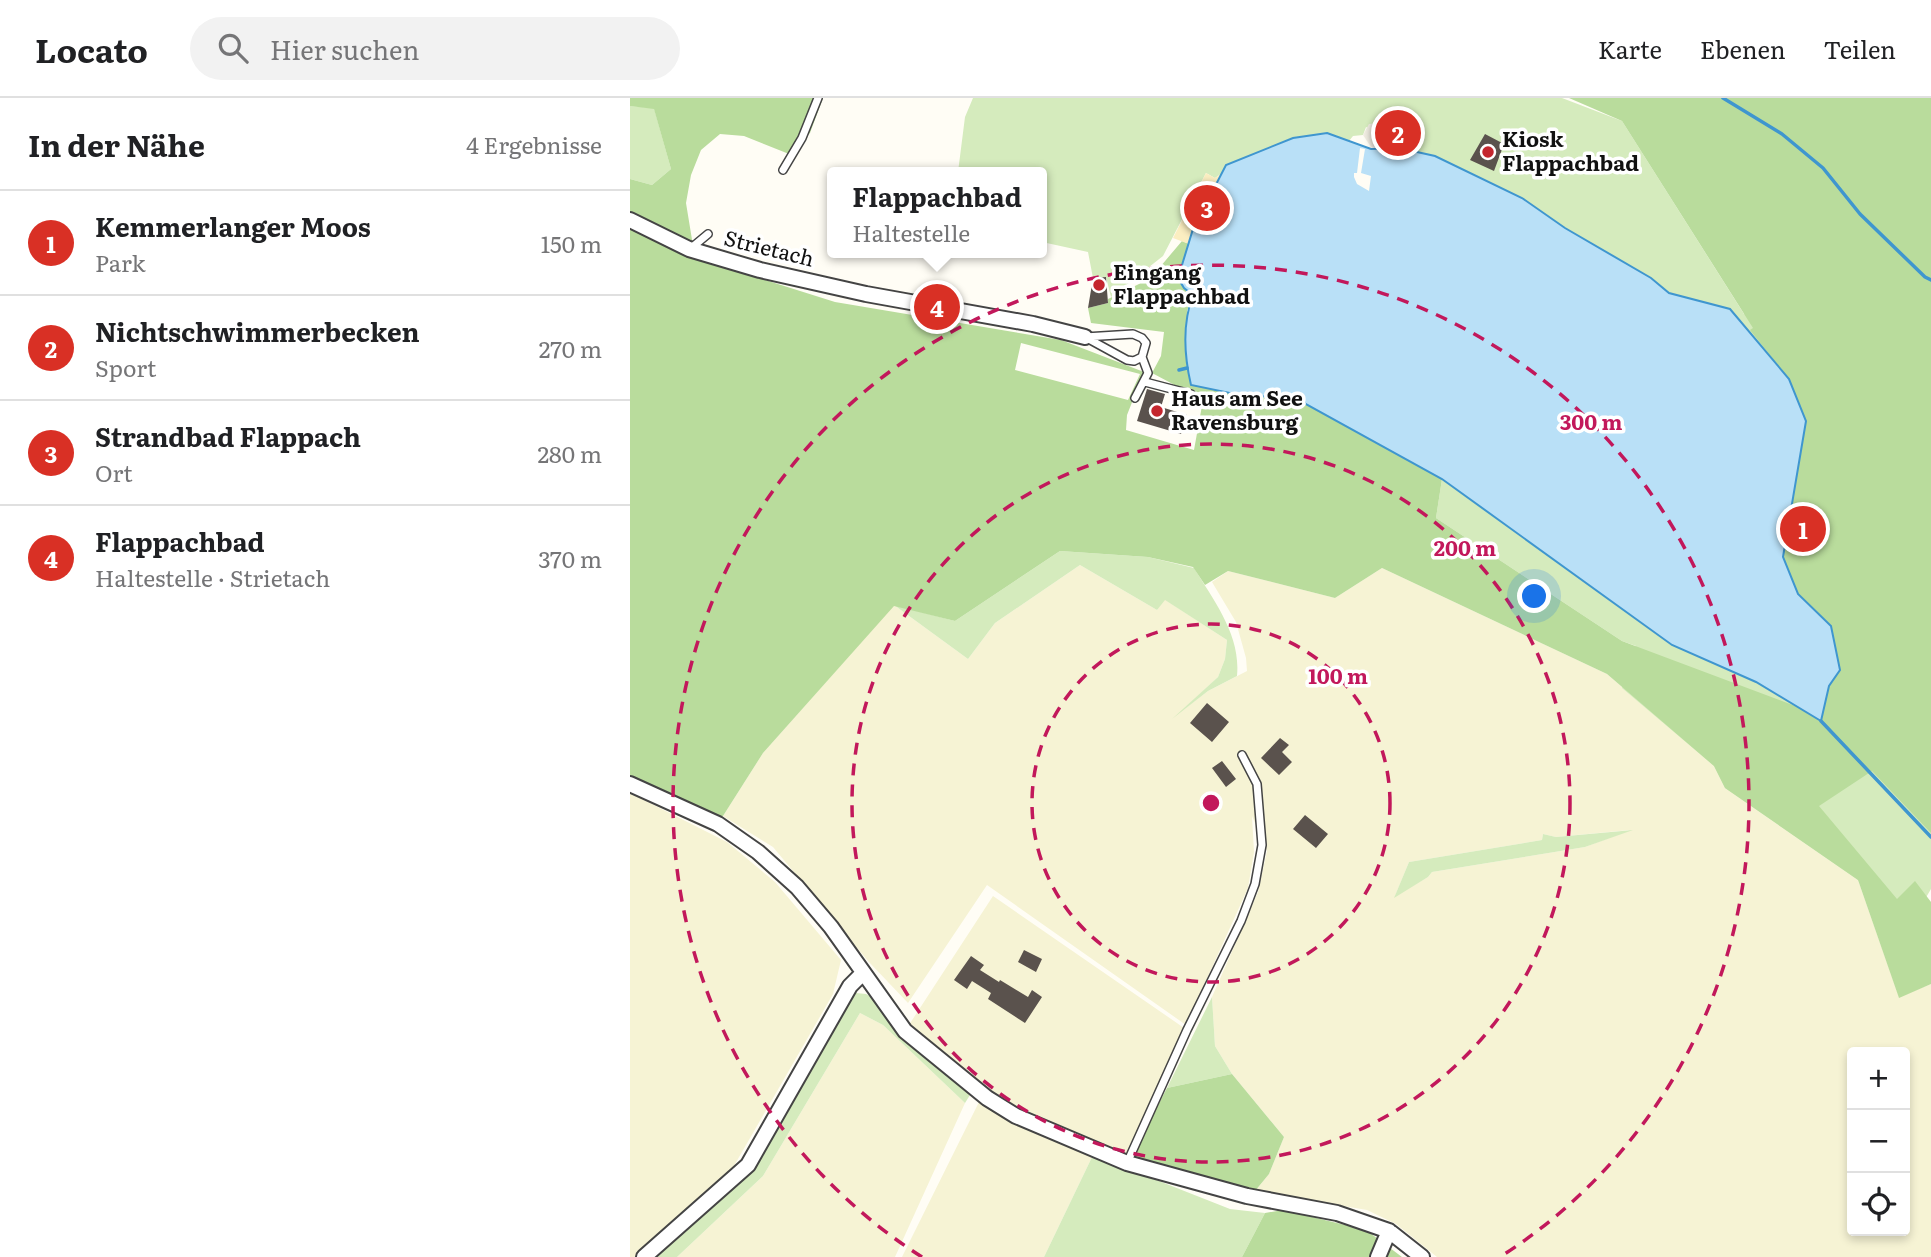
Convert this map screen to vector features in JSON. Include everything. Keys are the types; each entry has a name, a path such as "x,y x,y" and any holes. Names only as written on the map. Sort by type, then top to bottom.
{"street":[{"name":"Strietach","path":"630,220 689,249 760,270 866,294 1033,324 1085,337"},
{"path":"630,784 718,824 758,852 797,887 831,927 905,1031 987,1098 1016,1116 1127,1163 1247,1196 1337,1213 1389,1231 1422,1257"},
{"path":"644,1257 748,1165 850,986 863,973"},
{"path":"1378,1257 1389,1231"}],"lane":[{"path":"783,170 802,138 818,98"},
{"path":"689,249 708,234"},
{"name":"Strietach","path":"1133,334 1146,343 1142,357 1134,361 1127,360 1085,337 1133,334"},
{"path":"1135,398 1148,373 1142,357"},
{"path":"1144,382 1191,394"},
{"path":"1127,1163 1186,1030 1241,921 1255,884 1262,845 1257,784 1242,755"}],"shaded area":[{"path":"1410,120 1422,123 1424,141 1412,148 1371,147 1363,135 1369,124"},
{"path":"1080,565 1157,610 1164,599 1227,640 1225,659 1218,677 1183,710 1208,691 1247,671 1236,622 1212,582 1228,571 1335,598 1382,568 1607,674 1714,766 1725,788 1858,880 1899,997 1931,984 1931,1257 1437,1257 1396,1224 1367,1210 1255,1191 1269,1174 1284,1137 1232,1074 1215,1046 1212,997 1258,892 1267,851 1252,816 1254,852 1248,888 1186,1025 987,885 908,1003 868,961 773,847 723,816 763,753 894,605 968,659 995,623","holes":["1630,830 1585,847 1432,872 1395,896 1409,862 1542,840 1543,834 1556,837"]},
{"path":"630,793 727,842 775,882 841,960 833,994 731,1171 635,1257 630,1257"},
{"path":"993,896 1187,1030 1127,1163 1016,1116 905,1031"},
{"path":"860,1013 883,1025 965,1103 895,1257 677,1257 763,1176"},
{"path":"979,1102 1030,1131 1093,1155 1044,1257 902,1257"}],"green space":[{"path":"630,98 823,98 810,133 789,154 744,136 720,134 701,150 691,175 686,203 695,258 835,302 1061,340 1144,372 1127,415 1126,430 1194,450 1203,400 1152,373 1161,356 1164,332 1091,323 1088,308 1108,303 1108,299 1139,284 1160,267 1182,241 1189,244 1178,278 1184,288 1193,295 1187,311 1254,398 1286,393 1442,479 1436,518 1622,641 1798,707 1821,721 1829,686 1831,626 1798,594 1783,557 1806,422 1789,379 1750,330 1753,328 1622,121 1569,98 1931,98 1931,833 1872,771 1819,806 1897,899 1915,881 1931,902 1931,984 1899,998 1858,880 1725,788 1714,766 1607,674 1382,568 1335,598 1228,571 1205,585 1193,567 1148,557 1060,551 955,621 894,606 763,753 723,816 714,817 630,780 630,179 652,185 671,169 654,109 630,106","holes":["1021,343 1140,374 1128,400 1015,370"]},
{"path":"973,98 1562,98 1622,121 1744,314 1931,350 1931,889 1899,943 1858,880 1725,788 1714,766 1622,688 1636,646 1622,641 1436,518 1442,479 1643,624 1730,309 1669,293 1651,278 1565,228 1522,198 1435,156 1399,148 1412,148 1366,127 1363,135 1353,136 1349,141 1327,133 1244,158 1215,178 1206,173 1163,256 1111,297 1106,277 1093,278 1088,252 1047,243 1047,167 959,167 965,117"},
{"path":"630,106 654,108 671,169 652,185 630,179"},
{"path":"1060,551 1148,557 1194,568 1230,633 1235,646 1237,676 1208,691 1172,719 1218,677 1225,659 1227,640 1165,600 1157,610 1080,565 995,623 968,659 894,605 955,621"},
{"path":"1633,830 1585,847 1432,872 1394,898 1409,862 1542,840 1543,834 1556,837"},
{"path":"856,993 872,997 889,1022 912,1046 970,1095 965,1103 883,1025 860,1013 763,1176 677,1257 653,1257 747,1172 770,1140 849,998"},
{"path":"1212,997 1215,1046 1232,1074 1167,1088"},
{"path":"1232,1074 1284,1137 1269,1174 1255,1191 1131,1157 1167,1088"},
{"path":"1093,1155 1230,1209 1265,1213 1242,1257 1044,1257"},
{"path":"1283,1210 1366,1230 1402,1257 1242,1257 1265,1213"}],"sand":[{"path":"1244,158 1196,286 1178,278 1189,244 1173,238 1206,173 1215,178"}],"water":[{"path":"1405,126 1417,130 1420,141 1412,146 1404,142 1381,143 1377,136 1381,128"},
{"path":"1327,133 1371,149 1399,148 1435,156 1522,198 1565,228 1651,278 1669,293 1730,309 1789,379 1806,421 1783,557 1798,594 1831,626 1840,670 1829,686 1821,721 1756,682 1672,645 1442,479 1286,393 1254,398 1191,385 1185,340 1193,295 1184,288 1178,278 1193,229 1226,165 1293,138"}],"pier":[{"path":"1360,148 1365,149 1361,173 1371,176 1369,191 1357,184 1354,177 1354,173 1357,173"}],"building":[{"name":"Kiosk Flappachbad","path":"1485,134 1504,144 1494,171 1470,160"},
{"name":"Eingang Flappachbad","path":"1106,277 1108,303 1088,308 1093,278"},
{"name":"Haus am See Ravensburg","path":"1147,389 1165,394 1161,407 1187,415 1181,434 1137,421"},
{"path":"1207,703 1229,722 1212,742 1190,723"},
{"path":"1280,738 1289,745 1282,752 1292,762 1279,775 1261,758"},
{"path":"1222,761 1236,779 1226,787 1212,768"},
{"path":"1305,815 1328,834 1316,848 1293,829"},
{"path":"1024,950 1042,959 1036,972 1018,962"},
{"path":"971,956 984,965 980,970 999,982 1000,980 1028,997 1032,990 1042,997 1025,1023 988,999 991,993 972,981 967,989 954,980"}],"waterway":[{"path":"1723,98 1782,134 1823,168 1860,214 1931,280"},
{"path":"1179,370 1187,368"},
{"path":"1821,721 1931,837"}],"place":[{"name":"Nichtschwimmerbecken","path":"1398,133"},
{"name":"Kiosk Flappachbad","path":"1488,152"},
{"name":"Strandbad Flappach","path":"1207,208"},
{"name":"Eingang Flappachbad","path":"1099,285"},
{"name":"Flappachbad","path":"937,307"},
{"name":"Haus am See Ravensburg","path":"1157,411"},
{"name":"Kemmerlanger Moos","path":"1803,529"}]}
